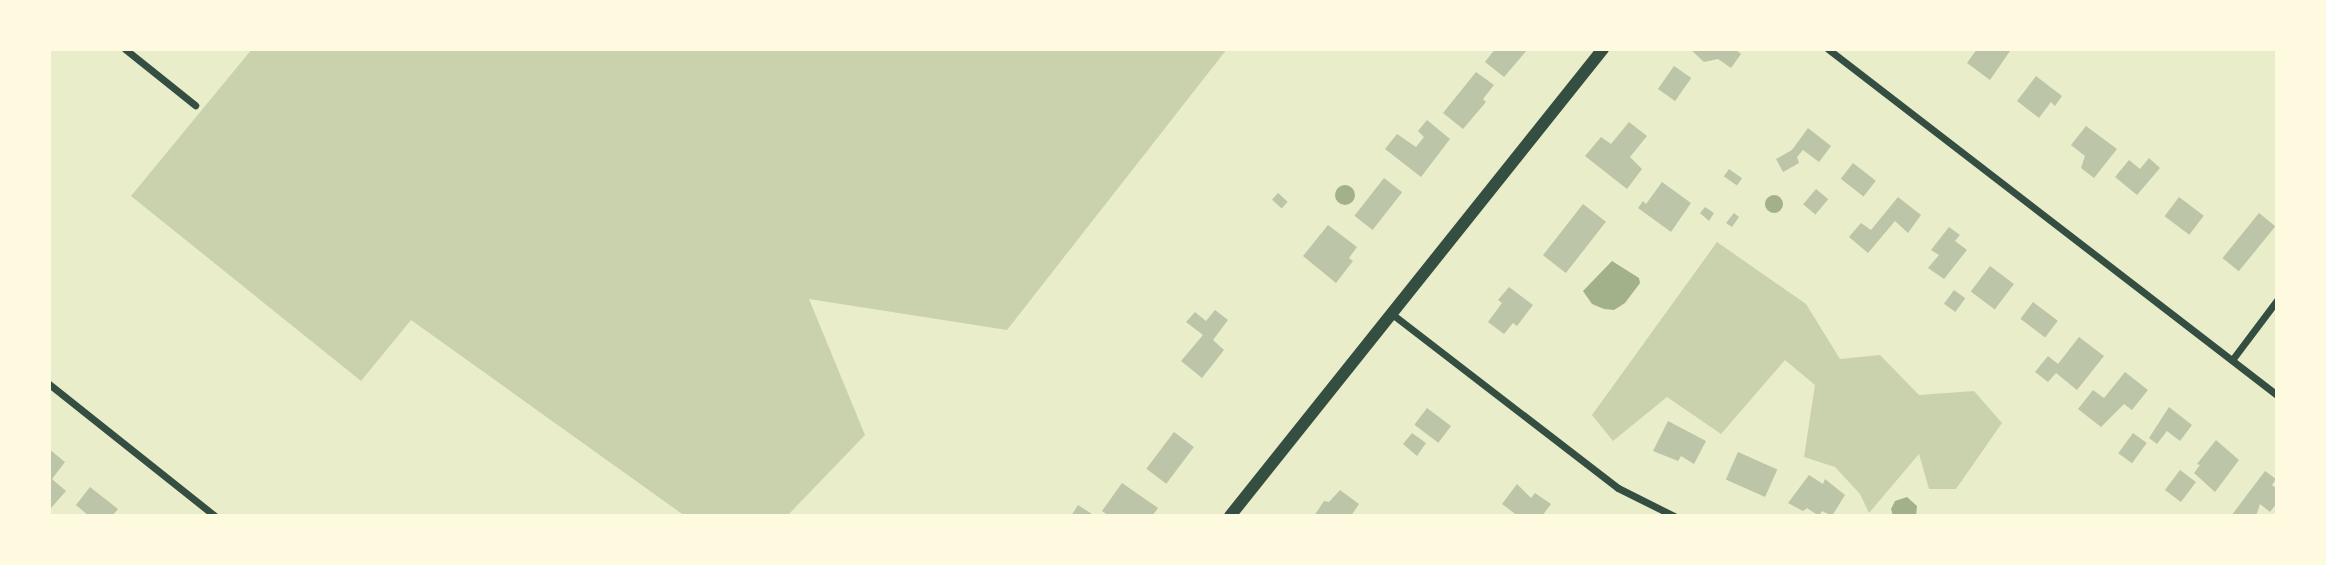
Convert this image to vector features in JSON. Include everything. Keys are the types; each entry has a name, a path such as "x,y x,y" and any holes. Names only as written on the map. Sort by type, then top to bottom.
{"street":[{"path":"125,49 195,106"},
{"path":"1230,516 1603,49"},
{"path":"1828,49 2277,395"},
{"path":"2232,360 2277,300"},
{"path":"1392,314 1618,488 1674,516"},
{"path":"49,384 215,516"}],"shaded area":[{"path":"252,49 1227,49 1007,330 809,299 865,435 787,516 685,516 411,320 361,381 131,196"},
{"path":"1345,185 1352,188 1355,195 1352,202 1345,205 1338,202 1335,195 1338,188"},
{"path":"1770,195 1778,195 1783,204 1781,211 1770,213 1765,208 1765,200"},
{"path":"1717,242 1806,304 1840,359 1880,355 1919,395 1974,391 2002,423 1956,489 1929,489 1919,454 1869,513 1860,494 1835,467 1804,457 1815,385 1785,360 1721,434 1667,397 1613,441 1592,415"},
{"path":"1612,261 1639,278 1640,283 1625,303 1614,310 1592,304 1583,291"},
{"path":"1907,497 1917,506 1916,516 1893,516 1891,509 1895,501"}],"building":[{"path":"1495,49 1528,49 1504,77 1485,62"},
{"path":"1690,49 1735,49 1741,54 1731,68 1718,59 1704,62"},
{"path":"1977,49 2010,51 1990,80 1967,63"},
{"path":"1674,66 1691,78 1675,101 1658,89"},
{"path":"1476,72 1494,85 1483,99 1486,102 1463,129 1443,113"},
{"path":"2036,76 2062,96 2055,106 2051,102 2039,118 2017,101"},
{"path":"1427,120 1450,139 1421,177 1385,149 1397,134 1416,147 1424,137 1418,131"},
{"path":"1629,122 1647,136 1630,157 1642,169 1627,189 1585,156 1601,137 1611,144"},
{"path":"2086,126 2117,149 2094,178 2081,168 2085,156 2071,145"},
{"path":"1808,128 1831,146 1819,162 1803,150 1797,157 1799,163 1783,172 1776,159 1792,150"},
{"path":"2149,158 2160,168 2137,195 2115,177 2129,160 2140,169"},
{"path":"1853,163 1876,181 1864,197 1841,179"},
{"path":"1729,169 1742,178 1737,186 1724,176"},
{"path":"1384,178 1402,192 1373,230 1354,216"},
{"path":"1662,182 1691,203 1671,232 1638,208 1643,201 1646,204"},
{"path":"1816,189 1828,199 1815,215 1803,204"},
{"path":"1278,193 1288,202 1282,208 1272,200"},
{"path":"1898,197 1921,215 1908,233 1895,221 1868,253 1849,237 1861,223 1871,230"},
{"path":"2179,197 2204,216 2189,235 2165,216"},
{"path":"1583,204 1606,222 1566,273 1543,255"},
{"path":"1705,207 1714,213 1709,221 1700,213"},
{"path":"1734,213 1739,217 1732,227 1726,223"},
{"path":"2259,213 2275,226 2239,271 2222,258"},
{"path":"1328,225 1357,247 1349,258 1353,261 1336,283 1303,256"},
{"path":"1949,227 1960,235 1955,241 1967,250 1944,279 1928,268 1939,255 1931,250"},
{"path":"1990,266 2014,284 1995,310 1971,292"},
{"path":"1509,287 1533,305 1517,326 1513,323 1504,334 1488,322 1502,303 1498,300"},
{"path":"1954,290 1965,298 1955,312 1944,304"},
{"path":"2033,302 2058,321 2045,337 2020,319"},
{"path":"1215,310 1228,320 1213,340 1224,350 1202,378 1181,361 1203,335 1186,322 1195,312 1206,321"},
{"path":"2079,337 2104,356 2077,390 2056,373 2048,382 2035,372 2048,356 2058,364"},
{"path":"2125,372 2148,390 2132,410 2124,404 2101,427 2078,409 2093,390 2104,398"},
{"path":"2169,407 2192,425 2180,441 2167,431 2157,444 2149,438"},
{"path":"1427,408 1451,426 1438,443 1414,425"},
{"path":"1668,421 1706,441 1694,464 1681,456 1678,461 1653,451"},
{"path":"1174,432 1194,447 1166,484 1146,469"},
{"path":"1412,433 1426,443 1417,456 1403,444"},
{"path":"2133,433 2147,443 2132,463 2118,453"},
{"path":"2216,440 2239,460 2215,492 2194,473 2200,465 2197,464"},
{"path":"49,449 65,462 52,479 66,491 51,508"},
{"path":"1738,452 1777,469 1765,497 1726,479"},
{"path":"2180,470 2196,482 2181,502 2165,490"},
{"path":"2265,471 2276,479 2272,485 2277,489 2277,503 2270,512 2260,504 2256,516 2231,516"},
{"path":"1809,475 1823,484 1825,479 1845,495 1832,516 1822,511 1819,516 1807,508 1803,511 1788,503"},
{"path":"1122,483 1158,508 1152,516 1109,516 1102,511"},
{"path":"1517,484 1531,498 1535,493 1551,504 1542,516 1518,516 1502,504"},
{"path":"90,487 118,509 112,516 89,516 76,505"},
{"path":"1340,490 1359,504 1351,516 1314,516 1324,501 1329,502"},
{"path":"1078,505 1095,516 1071,516"}]}
